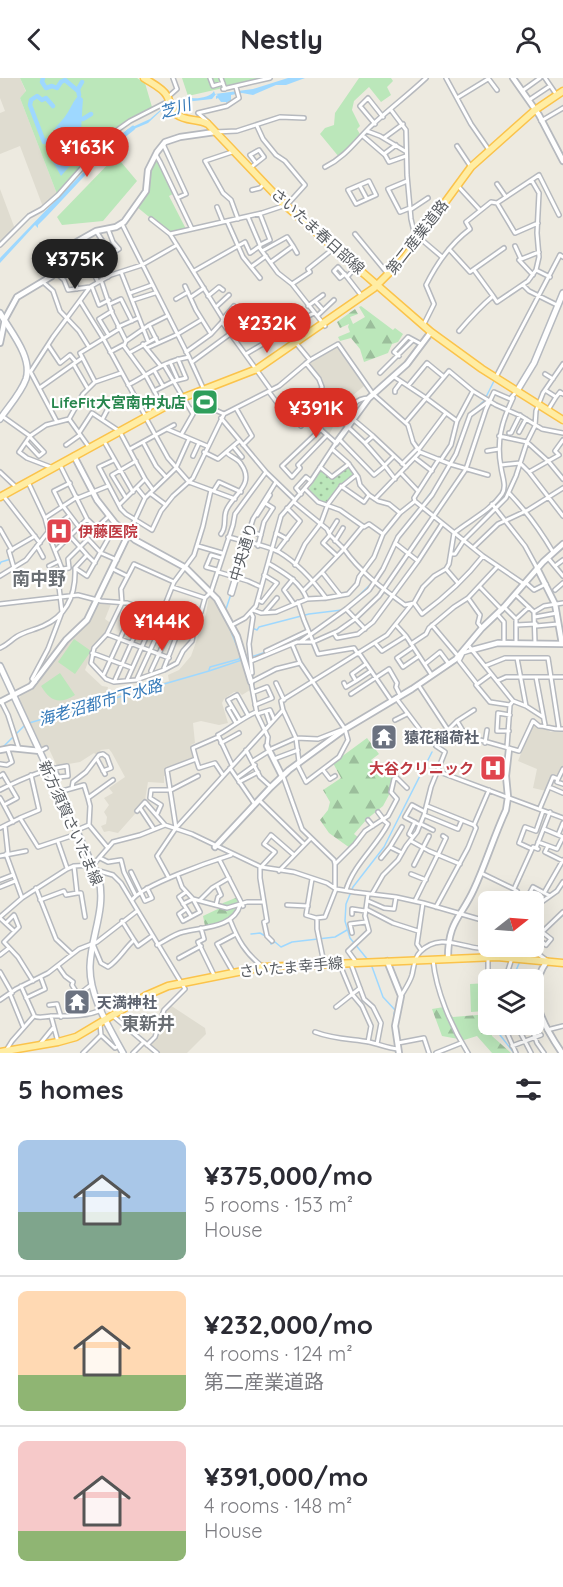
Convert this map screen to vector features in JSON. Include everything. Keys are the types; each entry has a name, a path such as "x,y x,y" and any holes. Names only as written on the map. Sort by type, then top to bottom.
{"main road":[{"name":"さいたま春日部線","path":"144,78 164,92 169,102 183,118 206,123 286,205 423,326 563,420"},
{"name":"第二産業道路","path":"146,418 163,407 258,370 380,286 402,265 471,167 536,111 561,94"},
{"name":"第二産業道路","path":"458,186 536,111"},
{"name":"第二産業道路","path":"324,325 380,286 419,240"},
{"path":"517,391 534,363 563,293"},
{"path":"0,313 24,355 29,370 23,386 1,418"},
{"name":"第二産業道路","path":"2,498 53,468 105,443 183,399"},
{"name":"第二産業道路","path":"2,498 61,467 89,448 120,433"},
{"name":"新方須賀さいたま線","path":"0,666 40,751 51,769 59,792 94,867 102,897 90,965 92,984 106,1020 123,1053"},
{"name":"さいたま幸手線","path":"3,1052 76,1037 154,991 181,982 263,967 488,957"},
{"name":"さいたま幸手線","path":"513,957 562,961"}],"street":[{"path":"0,245 28,216 42,209 58,195 113,133 138,116 169,102 177,89 173,78"},
{"path":"210,78 213,87 223,83"},
{"path":"221,78 224,89 270,78"},
{"path":"325,167 340,159 367,131 426,78"},
{"path":"446,78 489,150"},
{"path":"457,98 488,78 497,90"},
{"path":"522,91 540,78"},
{"path":"545,78 550,86 561,94"},
{"path":"515,79 536,111 563,161"},
{"path":"529,100 550,86"},
{"path":"206,123 209,121 198,113 227,106 239,98 236,87"},
{"path":"375,124 360,106 368,98 383,117"},
{"path":"541,121 563,108"},
{"path":"391,110 406,130 405,153 413,232 419,240 442,257"},
{"path":"0,343 5,322 17,297 55,272 60,256 73,244 96,231 122,224 146,191 148,170 163,144 174,139 237,131 280,117 304,118"},
{"path":"384,138 403,124"},
{"path":"170,234 260,214 286,205 305,185 268,145 257,126"},
{"path":"367,131 384,138 405,153"},
{"path":"363,136 384,154 389,162 405,153"},
{"path":"163,144 186,194 177,198"},
{"path":"256,163 250,155 268,145"},
{"path":"384,154 396,145"},
{"path":"457,146 471,167"},
{"path":"234,151 205,162 223,193 231,200 238,219"},
{"path":"250,168 264,157 260,151"},
{"path":"155,155 192,229"},
{"path":"167,176 176,172"},
{"path":"423,326 434,304 426,285 442,257 459,237 470,229 466,222 480,210 491,202 497,203 539,175 559,215"},
{"path":"369,181 376,195 367,199 356,204 348,190 369,181"},
{"path":"407,181 388,189 400,212 428,198"},
{"path":"474,270 497,302 524,285 533,275 539,252 539,193 532,181"},
{"path":"252,190 260,188 265,183"},
{"path":"497,184 506,197"},
{"path":"360,186 367,199"},
{"path":"458,186 480,210"},
{"path":"497,203 515,233 538,223"},
{"path":"217,207 237,246 260,278"},
{"path":"194,271 245,242 250,253 270,240 260,214"},
{"path":"248,217 262,251 278,273 292,284 324,325"},
{"path":"151,219 170,234 216,307 227,329 258,370 284,412 290,414 301,426 309,419 322,387 319,379 306,363"},
{"path":"122,224 205,391"},
{"path":"96,231 111,254 119,249 113,242 108,229"},
{"path":"355,234 388,275"},
{"path":"262,251 287,237 297,253"},
{"path":"55,272 62,277 68,290 90,287 108,277 142,265 177,245"},
{"path":"270,262 293,246"},
{"path":"515,246 521,259 519,260 533,275"},
{"path":"292,284 310,272 308,269 335,248"},
{"path":"449,249 470,272 504,248"},
{"path":"521,259 539,252"},
{"path":"496,377 560,255 563,257"},
{"path":"251,267 266,256"},
{"path":"101,281 87,260 93,258 129,353 146,376 163,407"},
{"path":"100,260 108,277"},
{"path":"58,261 74,278 77,289"},
{"path":"357,267 346,276 363,296"},
{"path":"536,270 550,277"},
{"path":"62,277 68,271"},
{"path":"121,272 148,342"},
{"path":"43,282 53,291 57,306 66,319 79,331 88,347"},
{"path":"130,293 152,285"},
{"path":"524,285 529,291 557,305"},
{"path":"185,286 201,320 211,334"},
{"path":"90,287 99,306 121,299 123,301 155,293"},
{"path":"57,422 29,370 90,287"},
{"path":"208,296 219,287 223,290"},
{"path":"190,297 204,288"},
{"path":"176,299 188,292"},
{"path":"216,307 229,295"},
{"path":"309,306 323,295"},
{"path":"459,331 493,296"},
{"path":"299,321 323,310 334,300"},
{"path":"80,301 103,338 168,458 189,482 234,499"},
{"path":"123,301 132,321"},
{"path":"315,302 323,310"},
{"path":"186,352 211,334 234,306"},
{"path":"227,329 252,310"},
{"path":"108,334 99,319 112,311"},
{"path":"235,339 253,326 245,315"},
{"path":"110,352 149,325 167,316"},
{"path":"95,382 80,353 108,334 138,318"},
{"path":"147,348 177,335 201,320"},
{"path":"149,325 158,343"},
{"path":"232,625 252,611 258,600 281,516 312,481 332,449 371,396 406,364 431,332"},
{"path":"192,362 231,334"},
{"path":"246,354 278,335"},
{"path":"380,373 399,356 394,352 408,337 421,344"},
{"path":"129,353 156,338"},
{"path":"143,344 176,381"},
{"path":"297,344 310,360"},
{"path":"114,460 99,467 108,486 126,514 152,530 173,496 193,478 224,414 282,384 310,360 338,344 371,396 405,422 419,450 450,464 488,475"},
{"path":"48,345 60,363 70,355 88,389"},
{"path":"128,385 162,365 189,357"},
{"path":"40,387 82,358"},
{"path":"154,391 186,378 178,359"},
{"path":"170,362 183,399 193,414 181,435"},
{"path":"408,386 427,363 444,377"},
{"path":"452,554 455,554 464,540 497,509 509,493 535,426 536,411 545,390 563,364"},
{"path":"154,370 163,386"},
{"path":"405,422 449,371 473,392 489,401 535,426 563,433"},
{"path":"53,468 27,458 20,452 30,436 46,424 69,419 79,400 95,382 121,373"},
{"path":"545,374 553,379"},
{"path":"393,376 457,422"},
{"path":"395,393 401,382"},
{"path":"548,410 556,397 562,393 563,388"},
{"path":"545,390 556,397"},
{"path":"266,652 300,642 313,642 334,633 355,619 374,601 466,469 489,401 496,391 510,399 513,398"},
{"path":"454,533 477,518 504,491 499,436 506,410 517,391"},
{"path":"252,611 276,612 307,599 348,594 355,588 362,572 374,557 382,534 400,513 415,501 414,498 418,491 451,445 457,422 473,392"},
{"path":"371,396 356,402 351,411 350,424 395,479"},
{"path":"103,418 112,401"},
{"path":"251,661 309,633 346,609 369,590 395,543 432,495 456,454 470,415 489,401"},
{"path":"480,407 486,410"},
{"path":"191,409 209,408 224,414"},
{"path":"236,408 252,436 243,445"},
{"path":"351,411 347,410 341,422 373,436 404,466"},
{"path":"66,444 80,434 92,412 103,418 120,433 151,491 166,505"},
{"path":"375,499 401,473 404,466 419,450 446,413"},
{"path":"509,433 512,433 520,416"},
{"path":"1,418 30,436 44,452 39,456"},
{"path":"221,418 266,472 294,501 321,523 362,572 405,605 413,604"},
{"path":"69,419 89,448"},
{"path":"309,419 327,435 338,441 374,474 394,456"},
{"path":"519,432 526,420"},
{"path":"130,449 174,425"},
{"path":"167,429 207,446"},
{"path":"321,429 282,466 292,477 300,468 298,465 327,435"},
{"path":"365,443 373,436"},
{"path":"499,436 527,442 549,462 563,479"},
{"path":"19,749 8,715 0,702 35,682 66,640 87,620 146,498 176,468 189,440"},
{"path":"204,452 218,459 239,440"},
{"path":"530,472 559,455 555,451 563,440"},
{"path":"26,442 39,456 40,462"},
{"path":"143,442 156,466 166,477"},
{"path":"105,443 133,492"},
{"path":"193,456 199,443"},
{"path":"233,446 242,457"},
{"path":"302,447 309,454"},
{"path":"332,449 349,464 360,485 369,495 389,504 400,513"},
{"path":"487,451 499,449"},
{"path":"404,466 415,458 419,450"},
{"path":"221,534 225,528 225,512 241,492 245,474 237,460 226,452"},
{"path":"237,460 249,452"},
{"path":"75,458 93,493 109,516 129,535 186,568 213,589 232,625 254,692 257,713 268,737 268,749 282,776 298,822 334,860 335,888 325,917 316,918 306,915 312,879"},
{"path":"415,458 432,471"},
{"path":"126,499 112,475 136,461"},
{"path":"501,465 520,463 530,472 563,516"},
{"path":"320,468 332,477 349,464"},
{"path":"61,467 87,519 108,539 87,576 75,568 57,570 62,612"},
{"path":"0,472 17,488"},
{"path":"174,582 134,564 121,589 122,603 107,634 96,645 92,653 91,663 106,679 114,682 137,679 177,663 183,651 192,641 191,625 201,612 205,598 213,589 235,514 266,472"},
{"path":"401,473 418,491"},
{"path":"296,565 306,544 321,523 327,504 341,486 356,475"},
{"path":"301,494 296,488 306,477 312,481"},
{"path":"119,506 146,479"},
{"path":"127,681 174,582 192,560 198,546 212,490 219,482 241,492"},
{"name":"中央通り","path":"246,542 255,517 277,482"},
{"name":"中央通り","path":"231,594 254,515 277,482"},
{"path":"70,483 54,491 62,506 78,529 101,553 117,560"},
{"path":"29,484 45,518 62,569"},
{"path":"45,518 77,498 108,486"},
{"path":"341,486 364,502 369,495"},
{"path":"137,488 146,498"},
{"path":"473,548 498,524 563,488"},
{"path":"305,489 318,502 327,504 363,526"},
{"path":"509,493 526,515 535,522 553,552"},
{"path":"2,498 34,536 44,557"},
{"path":"415,501 497,567 534,590 546,584"},
{"path":"258,546 264,522 273,508 265,503"},
{"path":"492,504 505,520 546,584 555,604 563,649"},
{"path":"277,551 300,521 287,508"},
{"path":"0,576 26,560 48,532 69,516"},
{"path":"96,528 109,516"},
{"path":"55,550 87,519"},
{"path":"337,521 323,543 337,555"},
{"path":"304,590 363,526 366,527 369,524 382,534"},
{"path":"334,633 337,638 358,634 373,622 442,524"},
{"path":"335,541 343,528"},
{"path":"0,530 12,550"},
{"path":"250,532 261,535"},
{"path":"276,533 286,539"},
{"path":"292,644 300,663 314,681 345,729 348,740 339,758 306,782 298,763 296,738 281,702 314,681 333,667 375,643 396,625 429,580 446,568 452,554 454,533"},
{"path":"15,568 9,551 34,536"},
{"path":"70,537 95,563"},
{"path":"228,537 277,551 314,580 326,598"},
{"path":"69,568 68,559 88,540"},
{"path":"395,543 418,561"},
{"path":"510,705 490,702 459,661 482,628 503,608 547,557 563,544"},
{"path":"198,546 222,553"},
{"path":"35,682 32,679 48,649 62,612 73,595 76,580 75,568 87,555"},
{"path":"221,558 211,555 206,567 261,587"},
{"path":"413,604 422,614 458,583 483,556"},
{"path":"547,557 563,576"},
{"path":"555,566 563,560"},
{"path":"49,566 59,561"},
{"path":"268,563 293,579 304,590 307,599"},
{"path":"419,656 403,667 397,658 426,634 432,625 468,598 497,567"},
{"path":"446,568 458,583"},
{"path":"113,569 127,576"},
{"path":"322,572 340,595"},
{"path":"258,600 262,602 277,583 264,575"},
{"path":"293,579 284,590 296,603 318,654 354,648 421,731"},
{"path":"555,590 563,583"},
{"path":"172,587 205,598"},
{"path":"479,587 516,619"},
{"path":"515,594 534,612 536,643"},
{"path":"0,604 73,595 135,606 191,625"},
{"path":"264,613 277,598"},
{"path":"468,598 480,615 478,623 482,628"},
{"path":"534,612 544,606 563,603"},
{"path":"104,674 135,606"},
{"path":"516,642 516,619 529,607"},
{"path":"346,609 365,629"},
{"path":"115,680 146,610"},
{"path":"252,611 254,617 249,644 252,673"},
{"path":"0,648 9,644 15,637 49,623 62,612"},
{"path":"535,617 557,613"},
{"path":"497,614 504,622 504,642"},
{"path":"137,679 166,616"},
{"path":"152,671 175,619"},
{"path":"164,668 182,622"},
{"path":"516,624 560,624"},
{"path":"396,625 431,674"},
{"path":"432,625 458,656"},
{"path":"300,642 309,633"},
{"path":"107,634 169,658"},
{"path":"375,643 382,651 406,636"},
{"path":"215,847 271,787 298,763 345,729 449,664 470,647 504,642 563,644"},
{"path":"470,647 513,701 543,717"},
{"path":"425,664 440,652 449,664"},
{"path":"92,653 133,668"},
{"path":"457,722 466,736 519,751 533,722 550,729 561,729 547,657 505,658 485,666"},
{"path":"517,658 526,706"},
{"path":"251,682 276,669 300,663"},
{"path":"356,681 351,674 366,664"},
{"path":"351,694 389,669 397,682 396,698"},
{"path":"344,683 346,687 371,671"},
{"path":"477,684 491,674"},
{"path":"497,681 506,677 521,676 563,677"},
{"path":"536,677 545,726"},
{"path":"276,682 284,700"},
{"path":"418,684 448,729 474,710"},
{"path":"254,692 267,687 272,698 255,705"},
{"path":"238,721 228,709 232,707 228,700 237,695 248,715"},
{"path":"448,958 453,926 471,896 506,810 508,797 506,767 510,705 513,701"},
{"path":"224,775 215,763 199,768 193,748 218,737 248,715 270,710 274,719"},
{"path":"169,878 157,856 177,828 283,710"},
{"path":"266,712 270,724"},
{"path":"509,731 496,731 498,713 510,715"},
{"path":"395,720 407,714"},
{"path":"238,780 268,749 296,738 318,740 345,729"},
{"path":"485,743 487,730"},
{"path":"221,744 238,733"},
{"path":"218,737 238,780 257,802 304,844"},
{"path":"318,740 321,746"},
{"path":"377,1044 381,1023 373,1006 364,999 348,951 369,931 365,910 370,894 383,875 398,860 420,825 445,752 436,746"},
{"path":"0,750 8,748 40,751 46,748"},
{"path":"0,764 7,765 12,762 8,748"},
{"path":"246,750 258,772 271,787"},
{"path":"273,760 298,750"},
{"path":"72,788 73,782 86,772 99,755 107,757 111,768 104,773 97,759"},
{"path":"177,828 167,770 196,759"},
{"path":"494,764 506,767"},
{"path":"0,790 51,769 67,766 68,776 58,777 51,769"},
{"path":"323,770 330,779 335,776"},
{"path":"437,771 563,818"},
{"path":"558,779 562,771"},
{"path":"238,780 258,772"},
{"path":"0,776 3,774 17,798 4,805"},
{"path":"3,826 39,810 31,776"},
{"path":"157,814 161,806 150,798 151,790 170,790 198,776"},
{"path":"535,849 519,843 525,827 536,831 553,777 558,779"},
{"path":"335,864 365,831 384,820 397,799 390,792 394,779 397,778 407,788"},
{"path":"558,779 557,782 563,784"},
{"path":"88,798 113,780"},
{"path":"59,792 84,785 90,806 89,825 108,848"},
{"path":"549,787 563,793"},
{"path":"436,907 468,848 476,828 474,825 489,790"},
{"path":"0,798 13,822"},
{"path":"155,829 138,810 145,802 165,825"},
{"path":"433,830 405,817 412,805 458,829 462,820"},
{"path":"427,806 474,825"},
{"path":"346,891 348,882 388,824 378,812"},
{"path":"481,873 515,890 550,812"},
{"path":"20,818 38,847 58,842 89,825"},
{"path":"368,820 373,826"},
{"path":"0,821 3,826 7,854 22,898"},
{"path":"414,822 409,834 412,839 422,847 459,864"},
{"path":"94,867 113,842 165,825 177,828 261,867 294,872 346,891 416,901 478,919"},
{"path":"538,843 557,849 562,826"},
{"path":"381,858 402,827"},
{"path":"544,829 561,836"},
{"path":"272,940 267,936 264,922 267,921 261,867 275,852 264,844 271,835 294,855"},
{"path":"414,865 429,836"},
{"path":"416,901 446,838 443,836"},
{"path":"279,871 311,838"},
{"path":"58,842 67,869"},
{"path":"548,846 545,852 563,861 544,892 550,896"},
{"path":"390,847 402,853"},
{"path":"0,856 26,851"},
{"path":"131,900 140,891 169,878 233,855"},
{"path":"100,858 108,862 121,860 135,894"},
{"path":"219,859 242,905"},
{"path":"74,866 77,892"},
{"path":"14,931 0,918 22,898 67,869 74,866 94,867 116,876 185,989 164,1010 155,1037 133,1053"},
{"path":"131,872 145,901 152,898 147,888"},
{"path":"411,874 426,880"},
{"path":"0,880 13,875"},
{"path":"178,876 200,912 183,921 179,914 186,909"},
{"path":"200,900 216,885 229,878"},
{"path":"0,887 15,881"},
{"path":"544,900 557,891 563,882"},
{"path":"216,885 221,895 216,905"},
{"path":"36,888 56,939 72,954"},
{"path":"40,900 64,891 66,895 81,892 85,917"},
{"path":"186,892 179,897 191,916"},
{"path":"367,901 384,908 394,909 396,897"},
{"path":"183,904 193,899 230,909 264,902"},
{"path":"421,950 417,944 423,903"},
{"path":"157,945 181,932 230,920 242,905"},
{"path":"287,905 308,906"},
{"path":"351,914 352,909 365,910 418,932"},
{"path":"0,1000 21,986 41,978 72,954 93,944 137,911"},
{"path":"544,929 563,912"},
{"path":"6,923 14,915 19,927 4,942 18,957 33,981"},
{"path":"316,918 324,963"},
{"path":"230,920 249,956 263,967"},
{"path":"122,921 138,946 152,936"},
{"path":"352,933 350,924 366,922"},
{"path":"201,928 204,939 198,942 215,976"},
{"path":"544,933 551,939 546,945 544,943"},
{"path":"233,972 217,944 236,934"},
{"path":"93,944 101,963 108,968 112,966 123,949 134,940"},
{"path":"397,1048 395,1026 401,996 412,976 415,960 421,950 435,943 459,943 478,948"},
{"path":"179,958 201,946"},
{"path":"0,955 9,948"},
{"path":"488,957 488,969"},
{"path":"509,969 513,957"},
{"path":"542,957 547,961 540,972 537,983 538,1008 547,1030 562,1053"},
{"path":"433,959 438,985 461,1043 468,1053"},
{"path":"387,961 401,996"},
{"path":"339,963 352,994 362,1006 371,1026 368,1042"},
{"path":"58,966 65,976 74,982 72,986 77,993 92,984"},
{"path":"0,972 23,1026"},
{"path":"26,998 45,989 41,978"},
{"path":"21,986 34,1016 39,1018 87,1016 102,1010"},
{"path":"336,1007 360,988"},
{"path":"49,1005 57,1004 61,1017"},
{"path":"3,1052 23,1026 34,1016"},
{"path":"51,1016 57,1042"},
{"path":"113,1016 157,1053"},
{"path":"100,1024 101,1035 115,1048 119,1046"},
{"path":"547,1030 563,1026"},
{"path":"40,1045 40,1042 53,1028"},
{"path":"315,1032 377,1044 386,1048 397,1048 424,1038 429,1053"},
{"path":"83,1053 101,1035"},
{"path":"508,1035 516,1053"},
{"path":"521,1035 531,1053"},
{"path":"512,1046 541,1035"},
{"path":"535,1037 544,1053"},
{"path":"436,1053 461,1043"}],"shaded area":[{"path":"0,78 20,78 26,92 20,98 57,194 43,207 20,146 0,154 0,113 5,111 0,98"},
{"path":"0,189 15,229 0,244"},
{"path":"336,346 364,386 346,401 329,435 312,420 323,386 309,364"},
{"path":"209,595 217,604 235,637 250,690 242,695 234,692 224,699 222,703 228,723 219,725 201,721 193,723 195,743 191,745 194,758 167,768 164,783 148,782 142,806 118,833 104,832 101,826 106,824 107,817 104,812 109,805 104,798 113,793 109,788 125,777 112,753 109,749 100,750 98,756 94,753 80,762 57,766 49,749 44,751 19,699 21,695 34,688 67,642 90,621 100,602 111,604 105,619 112,624 106,634 96,642 85,670 102,686 108,687 106,697 169,681 168,675 179,670 191,656 206,614"},
{"path":"533,723 551,732 563,731 563,766 558,777 553,776 546,791 533,788 537,769 518,761"},
{"path":"170,1005 205,1028 206,1034 187,1053 159,1053 149,1045 156,1037 164,1011"}],"green space":[{"path":"20,78 137,78 145,83 152,107 128,120 112,133 57,194 20,98 26,91"},
{"path":"182,78 267,78 188,96"},
{"path":"359,78 391,78 393,81 387,87 391,95 381,102 369,87 354,101 352,110 360,126 357,129 361,136 339,157 320,134 325,128 334,125 335,113"},
{"path":"116,156 137,181 103,221 62,225 57,217"},
{"path":"157,158 175,193 169,196 186,229 170,234 137,207 147,192 150,171"},
{"path":"361,306 393,330 395,328 403,334 398,342 392,344 388,353 364,362 360,349 351,338 340,341 338,337 350,332 349,324 340,328 337,322 355,309 358,314 350,317 353,324 365,317 359,307"},
{"path":"348,465 355,475 337,490 328,503 319,501 308,490 321,469 332,478"},
{"path":"74,639 91,651 75,674 58,662"},
{"path":"60,673 75,695 60,701 51,698 41,686"},
{"path":"367,738 379,754 371,760 379,772 390,769 396,776 383,806 354,834 359,838 350,848 329,833 320,820 328,810 330,802 323,790 341,778 333,763"},
{"path":"238,897 240,904 236,915 225,921 205,926 203,916 220,908 223,903"},
{"path":"470,984 478,984 478,1011 471,1012"},
{"path":"444,1007 453,1017 478,1015 478,1035 492,1035 511,1053 492,1053 477,1036 464,1040 442,1036 432,1009"}],"water":[{"path":"288,78 305,78 286,85 276,85 253,95 242,93 231,95 231,101 226,104 216,99 218,95 216,94 212,99 185,102 164,108 148,123 123,135 38,225 38,228 35,225 0,263 0,258 128,129 150,119 165,106 204,97 214,91 215,94 253,89"},
{"path":"79,95 83,99 80,136 74,158 76,159 61,176 53,162 56,154 54,132"}],"waterway":[{"path":"43,78 42,82 46,88 52,86 57,88 65,80 78,91"},
{"path":"79,95 78,89 82,82"},
{"path":"53,106 46,98 42,100 37,96 31,100 30,105 44,142 48,140 55,158"},
{"path":"83,119 91,114"},
{"name":"芝川","path":"118,140 133,128"},
{"path":"457,446 469,414 484,401 494,381"},
{"path":"401,531 433,490"},
{"path":"0,564 11,559"},
{"path":"350,604 373,582"},
{"path":"225,612 231,594"},
{"path":"252,628 257,630 259,627 309,614 342,610"},
{"path":"287,643 311,632 334,615"},
{"path":"209,670 210,667 239,659 241,656 227,622"},
{"name":"海老沼都市下水路","path":"29,723 209,671 266,652"},
{"name":"海老沼都市下水路","path":"3,747 25,725"},
{"path":"368,960 350,938 345,921 346,904 353,887 384,847 432,752"},
{"path":"544,932 563,915"},
{"path":"270,941 271,944 275,942 281,947 292,942 335,937 347,930"},
{"path":"251,934 260,933 267,937"},
{"path":"517,969 520,961"},
{"path":"371,964 383,997 395,1010 394,1014"},
{"path":"500,1035 514,1053"}],"place":[{"name":"LifeFit大宮南中丸店","path":"205,402"},
{"name":"伊藤医院","path":"59,531"},
{"name":"猿花稲荷社","path":"384,737"},
{"name":"大谷クリニック","path":"493,768"},
{"name":"天満神社","path":"77,1002"}],"district":[{"name":"南中野","path":"39,578"},
{"name":"東新井","path":"148,1023"}]}
